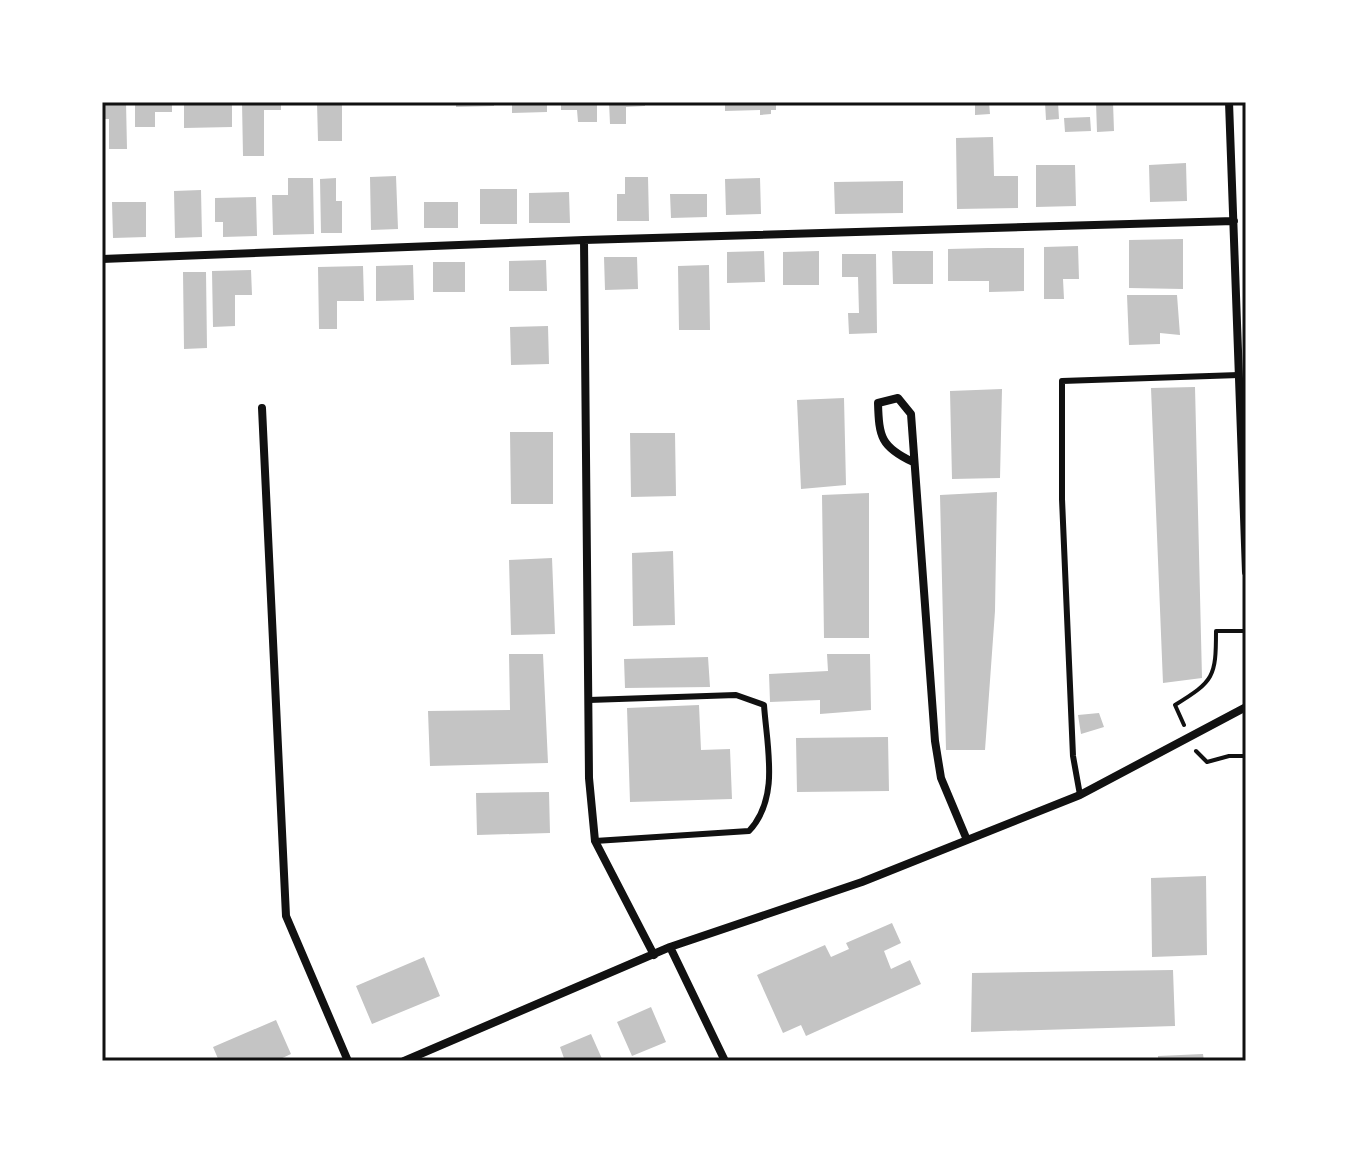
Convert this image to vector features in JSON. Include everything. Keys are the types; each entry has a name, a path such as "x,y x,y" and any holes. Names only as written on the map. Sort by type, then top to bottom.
{"street":[{"path":"1229,102 1246,572"},
{"path":"102,259 584,240 1234,221"},
{"path":"584,240 589,778 595,841 654,955"},
{"path":"913,462 890,451 879,430 878,403 898,398 911,414 935,741 941,778 967,840"},
{"path":"262,408 286,916 348,1061"},
{"path":"404,1061 670,947 862,882 1080,795 1246,707"},
{"path":"670,947 725,1061"}],"lane":[{"path":"1080,795 1073,756 1062,515 1062,381 1239,375"},
{"path":"589,700 736,695 764,705 769,794 761,819 749,831 595,841"}],"path":[{"path":"1246,631 1216,631 1216,669 1207,685 1175,705 1196,752 1207,762 1229,756 1246,756"}],"building":[{"path":"102,102 126,102 127,149 109,149 109,119 102,119"},
{"path":"135,102 172,102 172,112 155,112 155,127 135,127"},
{"path":"184,102 232,102 232,127 184,128"},
{"path":"242,102 281,102 281,110 264,110 264,156 243,156"},
{"path":"317,102 342,102 342,141 318,141"},
{"path":"456,102 494,102 494,106 456,107"},
{"path":"512,102 547,102 547,112 512,113"},
{"path":"561,102 597,102 597,122 578,122 577,110 561,110"},
{"path":"609,102 645,102 645,106 626,107 626,124 610,124"},
{"path":"725,102 776,102 776,110 760,115 760,110 725,111"},
{"path":"975,102 989,102 990,114 975,115"},
{"path":"1045,102 1058,102 1059,119 1046,120"},
{"path":"1096,102 1113,102 1114,131 1097,132"},
{"path":"1090,117 1091,131 1065,132 1064,118"},
{"path":"993,137 994,176 1018,176 1018,208 957,209 956,138"},
{"path":"1186,163 1187,201 1150,202 1149,165"},
{"path":"1036,165 1075,165 1076,206 1036,207"},
{"path":"396,176 398,229 371,230 370,177"},
{"path":"625,177 648,177 649,221 617,221 617,194 625,194"},
{"path":"288,178 313,178 314,234 273,235 272,195 288,195"},
{"path":"336,178 336,201 342,201 342,233 321,233 320,179"},
{"path":"760,178 761,214 726,215 725,179"},
{"path":"903,181 903,213 835,214 834,182"},
{"path":"480,189 517,189 517,224 480,224"},
{"path":"201,190 202,237 175,238 174,191"},
{"path":"569,192 570,223 529,223 529,193"},
{"path":"670,194 707,194 707,217 671,218"},
{"path":"256,197 257,236 223,237 223,222 215,222 215,198"},
{"path":"112,202 146,202 146,237 113,238"},
{"path":"424,202 458,202 458,228 424,228"},
{"path":"1183,239 1183,289 1129,288 1129,240"},
{"path":"1078,246 1079,279 1063,279 1064,299 1044,299 1044,247"},
{"path":"1024,248 1024,291 989,292 989,281 948,281 948,249"},
{"path":"764,251 765,282 727,283 727,252"},
{"path":"819,251 819,285 783,285 783,252"},
{"path":"892,251 933,251 933,284 893,284"},
{"path":"842,254 876,254 877,333 849,334 848,313 859,313 858,277 842,277"},
{"path":"604,257 637,257 638,289 605,290"},
{"path":"546,260 547,291 509,291 509,261"},
{"path":"433,262 465,262 465,292 433,292"},
{"path":"413,265 414,300 376,301 376,266"},
{"path":"709,265 710,330 679,330 678,266"},
{"path":"363,266 364,301 337,301 337,329 319,329 318,267"},
{"path":"251,270 252,295 235,295 235,326 213,327 212,271"},
{"path":"183,272 206,272 207,348 184,349"},
{"path":"1127,295 1177,295 1180,335 1160,333 1160,344 1129,345"},
{"path":"548,326 549,364 511,365 510,327"},
{"path":"1195,387 1202,678 1163,683 1151,388"},
{"path":"1002,389 1000,478 952,479 950,391"},
{"path":"844,398 846,485 801,489 797,400"},
{"path":"510,432 553,432 553,504 511,504"},
{"path":"630,433 675,433 676,496 631,497"},
{"path":"997,492 995,611 985,750 946,750 940,495"},
{"path":"869,493 869,638 824,638 822,495"},
{"path":"673,551 675,625 633,626 632,553"},
{"path":"552,558 555,634 511,635 509,560"},
{"path":"509,654 543,654 548,763 430,766 428,711 510,710"},
{"path":"827,654 870,654 871,710 820,714 820,700 770,702 769,674 828,671"},
{"path":"708,657 710,687 625,688 624,659"},
{"path":"699,705 701,750 730,749 732,799 630,802 627,708"},
{"path":"1099,713 1104,727 1081,734 1078,715"},
{"path":"888,737 889,791 797,792 796,738"},
{"path":"549,792 550,833 477,835 476,793"},
{"path":"1206,876 1207,955 1152,957 1151,878"},
{"path":"892,923 901,943 884,951 891,969 910,960 921,984 806,1036 801,1025 783,1033 757,975 825,945 831,957 849,949 846,943"},
{"path":"424,957 440,996 372,1024 356,986"},
{"path":"1173,970 1175,1026 971,1032 972,973"},
{"path":"651,1007 666,1042 632,1056 617,1022"},
{"path":"276,1020 291,1054 276,1061 219,1061 213,1047"},
{"path":"591,1034 603,1061 565,1061 560,1047"},
{"path":"1203,1054 1204,1061 1158,1061 1158,1056"}]}
